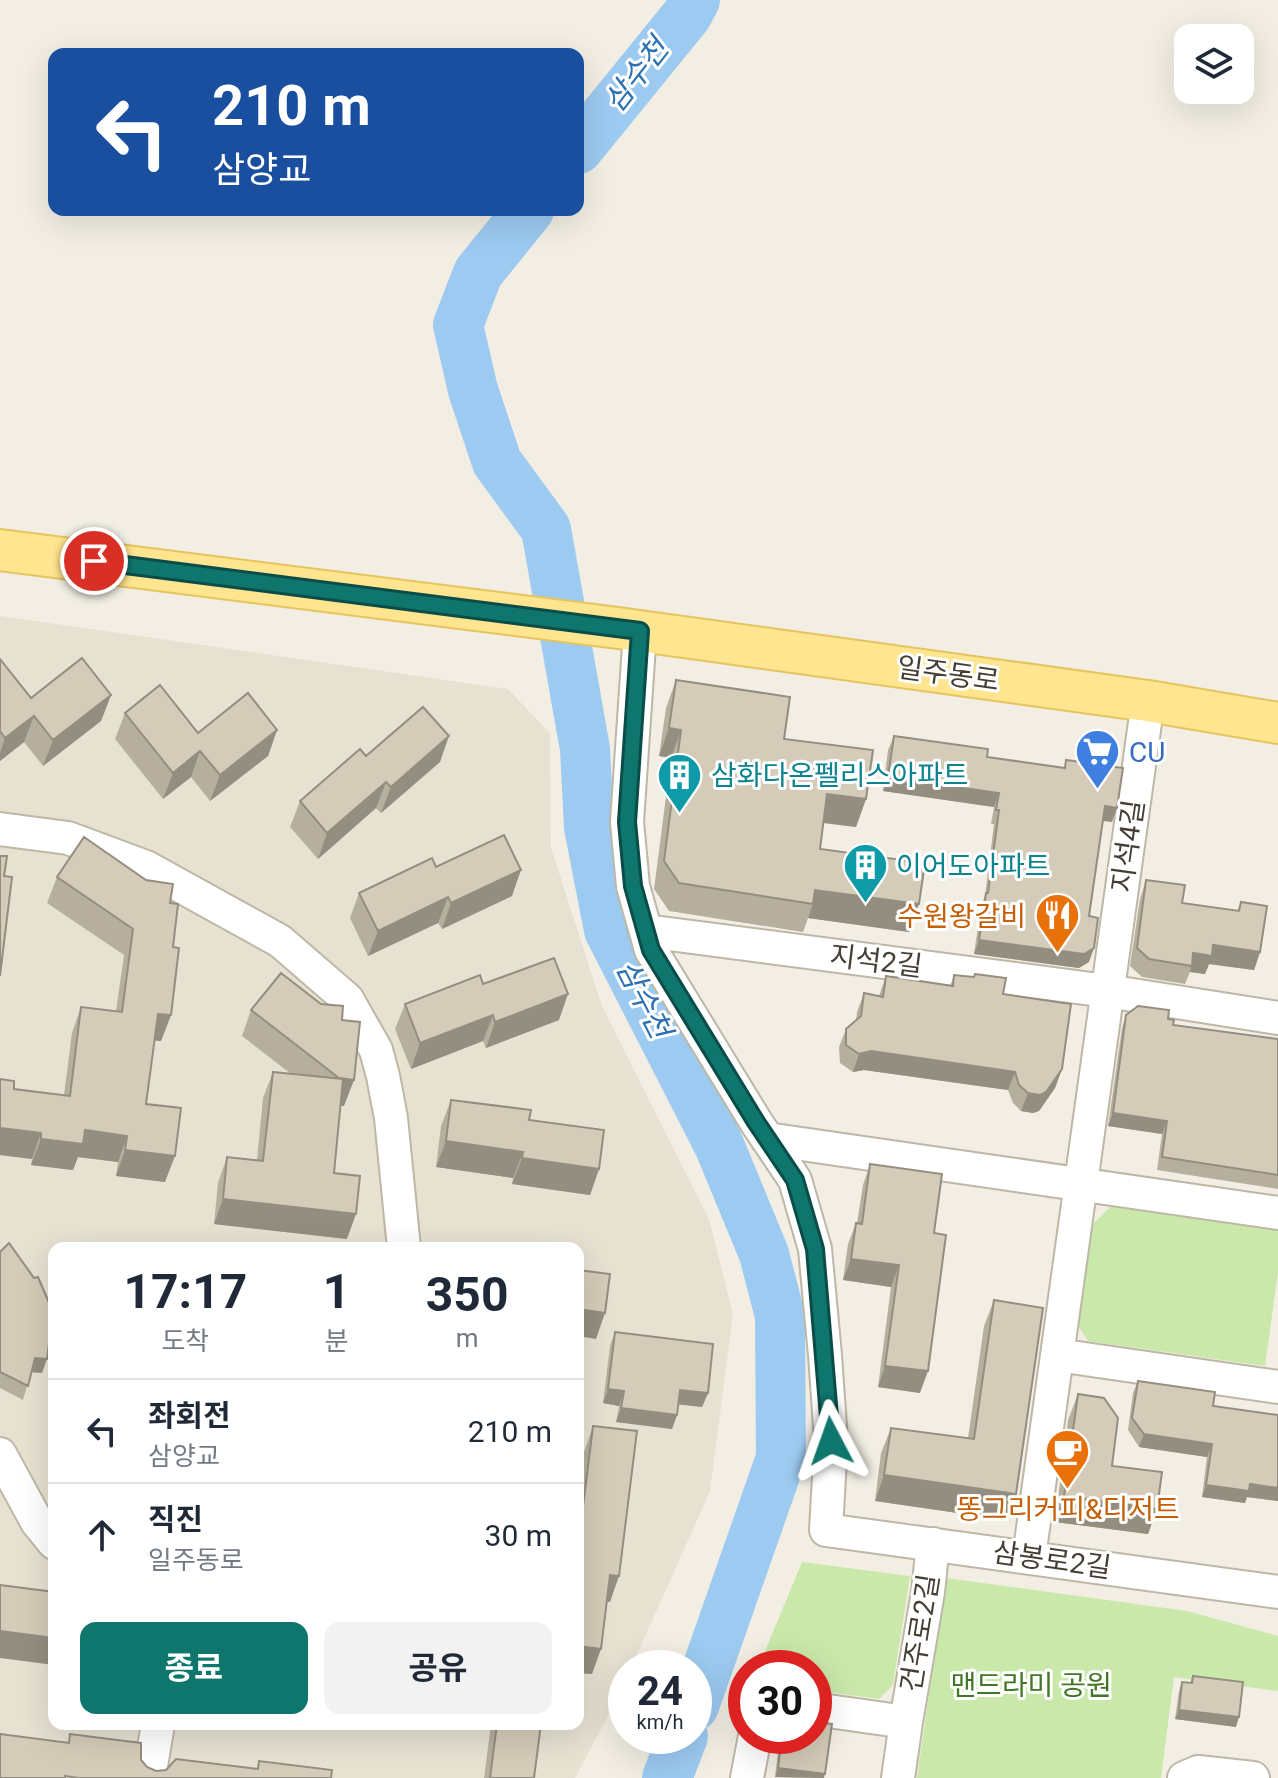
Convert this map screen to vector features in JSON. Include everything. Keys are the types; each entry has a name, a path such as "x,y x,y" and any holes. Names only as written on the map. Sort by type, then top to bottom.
{"main road":[{"name":"일주동로","path":"0,550 629,629 1148,701 1278,723"}],"street":[{"path":"629,629 627,822 633,886 651,950 767,1139 1278,1213"},
{"name":"지석4길","path":"1029,1557 1148,701"},
{"path":"0,829 68,838 146,867 280,941 347,999 376,1050 383,1076 391,1118 403,1242"},
{"name":"지석2길","path":"646,931 1107,991"},
{"path":"1107,991 1278,1018"},
{"name":"삼봉로2길","path":"767,1139 795,1180 815,1249 831,1441 826,1530 1278,1592"},
{"path":"1057,1355 1278,1387"},
{"path":"0,1454 37,1522 48,1536"},
{"name":"건주로2길","path":"898,1778 933,1544"},
{"name":"건주로2길","path":"832,1712 906,1722"},
{"path":"149,1778 157,1730"},
{"path":"747,1778 752,1754"},
{"path":"1184,1778 1198,1772 1253,1778"}],"shaded area":[{"path":"0,616 508,689 550,733 551,848 602,1006 709,1219 733,1314 710,1491 639,1650 608,1650 608,1716 575,1778 0,1778"}],"green space":[{"path":"1111,1206 1278,1230 1278,1272 1265,1366 1088,1341 1075,1321 1091,1226"},
{"path":"802,1562 910,1576 893,1685 879,1699 832,1692 832,1650 765,1650"},
{"name":"맨드라미 공원","path":"946,1578 1187,1611 1278,1636 1278,1691 1174,1677 1161,1778 917,1778"}],"building":[{"path":"82,658 111,695 53,740 34,716 5,738 0,731 0,659 31,698"},
{"path":"676,680 790,697 784,739 873,750 866,799 827,794 820,849 925,863 919,904 815,890 813,904 679,883 664,861 681,730 669,728"},
{"path":"160,685 198,733 248,693 277,730 220,775 200,751 173,773 125,713"},
{"path":"423,707 449,736 391,787 386,782 327,833 300,801 360,749 366,756"},
{"path":"894,736 988,749 987,757 1065,768 1066,760 1123,768 1117,808 1105,806 1089,916 1098,918 1094,948 1084,954 979,940 988,893 999,793 888,777"},
{"path":"504,835 521,870 451,903 448,897 378,931 359,893 432,858 436,867"},
{"path":"84,837 146,880 173,884 170,903 178,904 173,947 179,948 171,1015 158,1014 146,1104 181,1108 175,1156 125,1150 127,1136 85,1130 83,1144 41,1139 41,1133 0,1128 0,1079 14,1081 14,1089 70,1096 81,1007 122,1012 133,929 57,877"},
{"path":"0,856 7,856 4,876 12,877 0,976"},
{"path":"1146,880 1185,885 1182,903 1239,911 1241,902 1267,906 1260,952 1213,945 1212,956 1193,953 1192,966 1149,959 1137,948"},
{"path":"554,958 568,994 495,1022 493,1015 420,1043 405,1004 480,975 483,984"},
{"path":"281,973 321,1004 343,1006 342,1020 360,1022 354,1080 339,1078 251,1010"},
{"path":"975,974 1006,978 1003,994 1071,1004 1062,1069 1046,1092 1040,1095 1028,1093 1019,1085 1015,1072 871,1051 859,1054 846,1045 846,1029 861,1016 864,993 883,997 886,976 953,986 954,975 974,977"},
{"path":"1138,1006 1169,1010 1168,1019 1174,1020 1173,1025 1278,1039 1278,1175 1162,1157 1167,1121 1113,1113 1126,1015"},
{"path":"273,1072 343,1079 334,1173 360,1176 356,1214 223,1199 227,1157 263,1161"},
{"path":"451,1100 531,1110 529,1120 604,1130 599,1169 522,1158 523,1152 446,1141"},
{"path":"870,1164 942,1174 934,1233 946,1235 928,1371 885,1366 899,1265 851,1259 856,1223 862,1224"},
{"path":"9,1243 34,1278 38,1277 48,1300 47,1359 35,1358 28,1386 0,1372 0,1252"},
{"path":"584,1271 610,1274 605,1313 584,1310"},
{"path":"994,1300 1043,1308 1016,1494 884,1475 891,1428 974,1439"},
{"path":"615,1332 713,1344 708,1393 680,1390 677,1415 621,1408 624,1391 608,1389"},
{"path":"1138,1381 1215,1392 1213,1406 1278,1415 1278,1488 1250,1484 1249,1491 1206,1485 1212,1444 1144,1434 1132,1418"},
{"path":"1078,1394 1104,1398 1118,1418 1112,1466 1162,1472 1157,1509 1064,1496"},
{"path":"593,1426 637,1431 619,1576 610,1575 601,1649 584,1647 584,1499"},
{"path":"0,1585 48,1591 48,1637 0,1631"},
{"path":"1193,1676 1243,1682 1239,1717 1179,1710 1182,1682 1192,1683"},
{"path":"496,1730 540,1730 534,1778 490,1778"},
{"path":"0,1734 69,1743 70,1734 141,1743 141,1760 156,1771 166,1770 176,1759 258,1769 259,1761 332,1770 331,1778 0,1778"},
{"path":"780,1754 828,1754 825,1774 778,1768"}],"waterway":[{"name":"삼수천","path":"584,142 687,15 695,0"},
{"name":"삼수천","path":"524,216 478,273 458,325 473,390 497,462 546,529 585,749 589,827 609,930 719,1145 764,1254 780,1316 781,1458 712,1655"},
{"name":"삼수천","path":"667,1778 676,1754"}],"place":[{"name":"CU","path":"1098,791"},
{"name":"삼화다온펠리스아파트","path":"680,814"},
{"name":"이어도아파트","path":"865,905"},
{"name":"수원왕갈비","path":"1057,955"},
{"name":"똥그리커피&디저트","path":"1068,1491"}],"route":[{"path":"94,561 640,631 627,822 633,886 651,950 795,1180 815,1249 831,1441"}]}
